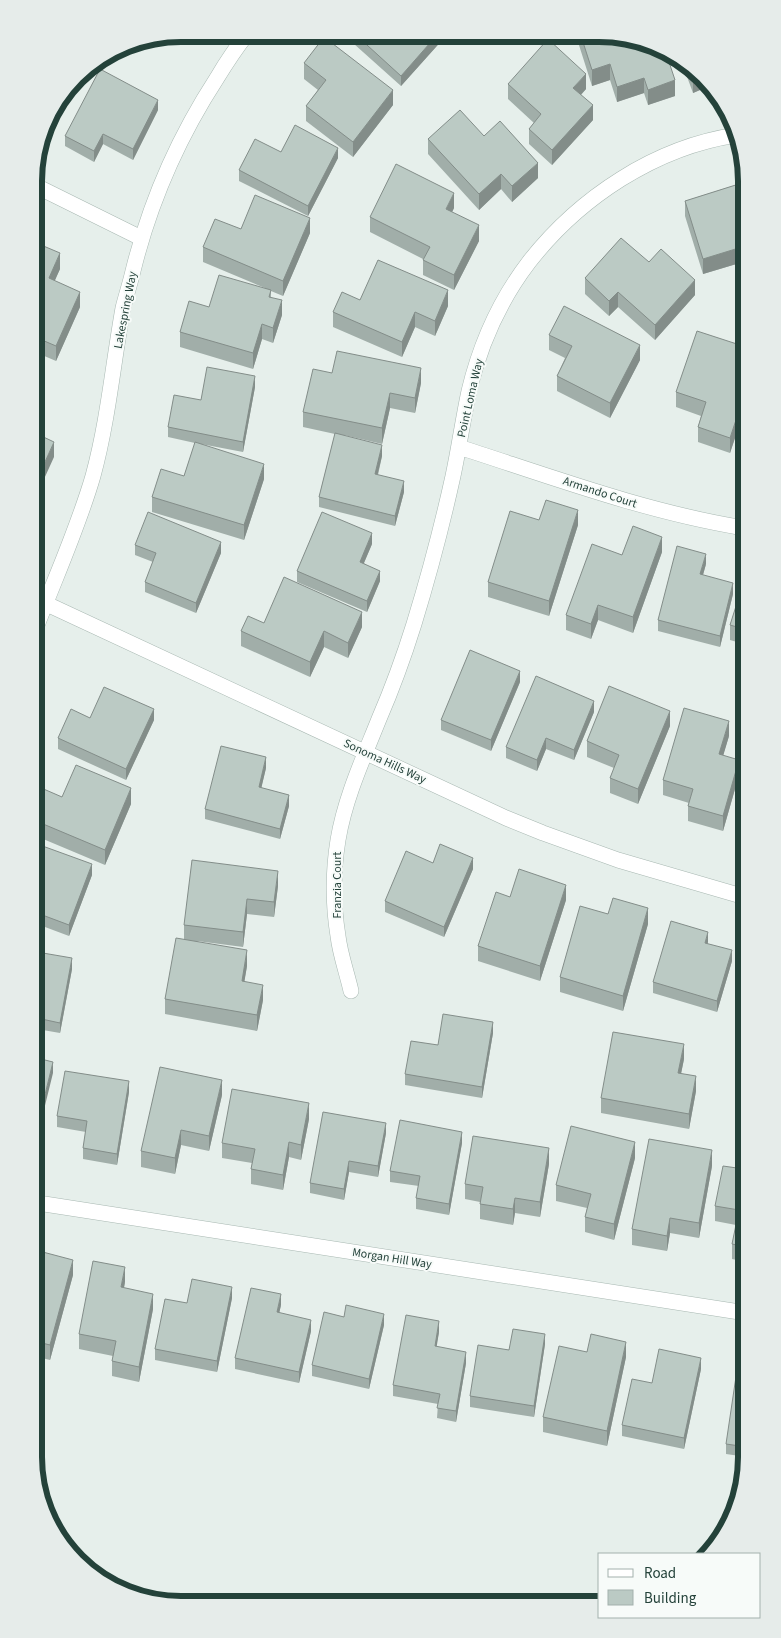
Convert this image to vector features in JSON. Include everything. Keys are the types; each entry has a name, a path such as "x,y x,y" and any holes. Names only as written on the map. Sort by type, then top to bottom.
{"street":[{"name":"Lakespring Way","path":"43,597 82,509 93,476 108,409 124,307 141,238 155,197 168,165 195,113 240,43"},
{"name":"Point Loma Way","path":"365,752 414,626 440,532 459,447 469,390 479,356 492,324 509,293 523,271 551,236 576,212 604,191 634,171 666,156 698,144 731,136"},
{"path":"43,189 141,238"},
{"name":"Armando Court","path":"459,447 643,506 738,527"},
{"name":"Sonoma Hills Way","path":"43,602 506,818 618,860 738,895"},
{"name":"Franzia Court","path":"351,990 338,938 334,900 335,862 346,805 365,752"},
{"name":"Morgan Hill Way","path":"43,1204 738,1312"}],"building":[{"path":"319,43 332,43 393,90 353,142 306,106 326,80 304,63"},
{"path":"365,43 430,43 401,76"},
{"path":"544,43 552,43 586,74 573,88 593,105 552,150 529,129 541,114 508,84"},
{"path":"583,43 626,45 653,53 669,61 675,80 648,90 644,78 617,87 610,64 592,70"},
{"path":"100,69 158,100 133,149 103,134 94,151 65,136"},
{"path":"460,110 484,136 500,121 538,163 512,186 501,174 479,194 428,139"},
{"path":"295,125 338,148 308,206 239,170 255,139 281,152"},
{"path":"396,164 454,193 446,209 479,225 454,275 423,260 430,247 370,217"},
{"path":"738,184 738,248 703,259 685,201"},
{"path":"255,195 310,218 283,281 203,247 215,219 241,229"},
{"path":"621,238 649,262 661,249 695,280 655,325 618,292 609,301 585,278"},
{"path":"43,246 60,253 49,278 80,292 56,346 43,340"},
{"path":"378,260 448,290 435,321 415,312 402,342 333,312 342,292 360,300"},
{"path":"219,275 271,290 269,297 282,300 273,328 262,324 253,353 180,332 189,301 209,307"},
{"path":"564,306 640,345 610,403 557,376 572,346 549,335"},
{"path":"697,331 738,344 738,414 730,438 698,427 706,402 676,392"},
{"path":"337,351 421,368 415,398 390,393 382,428 303,412 313,369 332,373"},
{"path":"207,367 255,376 243,442 168,427 174,395 201,400"},
{"path":"335,433 382,445 375,474 404,481 395,516 319,497"},
{"path":"43,437 54,442 43,466"},
{"path":"195,442 264,464 244,525 152,497 161,469 184,476"},
{"path":"546,500 578,510 549,601 488,582 510,511 539,520"},
{"path":"148,512 221,542 196,603 145,582 156,553 135,545"},
{"path":"322,512 372,533 360,562 380,571 367,601 297,571"},
{"path":"633,526 662,537 633,617 598,605 591,624 566,615 592,544 622,555"},
{"path":"677,546 706,554 700,574 733,583 720,636 658,620"},
{"path":"284,577 362,612 348,643 324,631 310,662 241,631 248,616 264,623"},
{"path":"738,600 738,627 730,625"},
{"path":"470,650 520,671 491,740 441,720"},
{"path":"536,676 594,701 574,750 546,738 537,760 506,747"},
{"path":"609,686 670,711 638,789 610,778 619,755 587,741"},
{"path":"104,687 154,709 126,769 58,738 71,709 90,718"},
{"path":"684,708 729,721 719,754 738,760 738,764 723,816 688,806 693,789 663,780"},
{"path":"221,746 266,757 259,787 289,795 280,829 205,809"},
{"path":"76,765 131,788 105,850 43,824 43,789 62,797"},
{"path":"440,844 473,858 444,927 385,901 406,851 433,863"},
{"path":"43,846 92,864 69,925 43,915"},
{"path":"192,860 278,871 274,902 247,899 243,932 184,925"},
{"path":"519,869 566,885 540,966 478,946 496,892 510,897"},
{"path":"613,898 648,908 623,996 560,977 580,906 608,914"},
{"path":"671,921 708,932 705,943 732,950 717,1001 653,982"},
{"path":"176,938 247,950 242,981 263,985 257,1015 165,999"},
{"path":"43,953 72,958 60,1023 43,1019"},
{"path":"443,1014 493,1022 482,1087 405,1074 411,1041 438,1045"},
{"path":"613,1032 684,1044 678,1073 696,1076 689,1114 601,1098"},
{"path":"43,1060 53,1062 43,1103"},
{"path":"160,1067 222,1080 209,1136 181,1130 175,1158 141,1151"},
{"path":"65,1071 129,1081 117,1154 83,1148 87,1121 57,1116"},
{"path":"232,1089 309,1103 301,1145 289,1142 283,1175 251,1169 255,1149 222,1143"},
{"path":"323,1112 386,1123 378,1166 349,1161 344,1189 310,1183"},
{"path":"400,1120 462,1132 449,1204 416,1198 420,1176 390,1171"},
{"path":"571,1126 635,1142 614,1224 585,1217 591,1194 556,1185"},
{"path":"473,1136 549,1148 540,1202 515,1198 513,1209 480,1204 483,1187 465,1184"},
{"path":"649,1139 712,1150 699,1223 670,1218 667,1236 632,1229"},
{"path":"738,1163 738,1210 715,1206 723,1166 737,1168"},
{"path":"738,1215 738,1245 732,1244"},
{"path":"43,1252 73,1260 50,1345 43,1343"},
{"path":"93,1261 125,1267 121,1287 153,1294 139,1367 112,1361 116,1341 79,1334"},
{"path":"192,1279 232,1287 217,1361 155,1349 165,1299 187,1303"},
{"path":"251,1288 281,1294 277,1312 311,1320 299,1372 235,1358"},
{"path":"346,1305 384,1314 369,1379 312,1365 324,1312 344,1317"},
{"path":"406,1315 439,1321 435,1346 466,1352 456,1411 437,1408 440,1394 393,1385"},
{"path":"513,1329 545,1334 534,1406 470,1396 478,1345 509,1350"},
{"path":"591,1334 626,1342 607,1431 543,1417 559,1346 587,1352"},
{"path":"659,1349 701,1358 684,1438 622,1425 632,1379 652,1383"},
{"path":"738,1363 738,1446 726,1444"}]}
